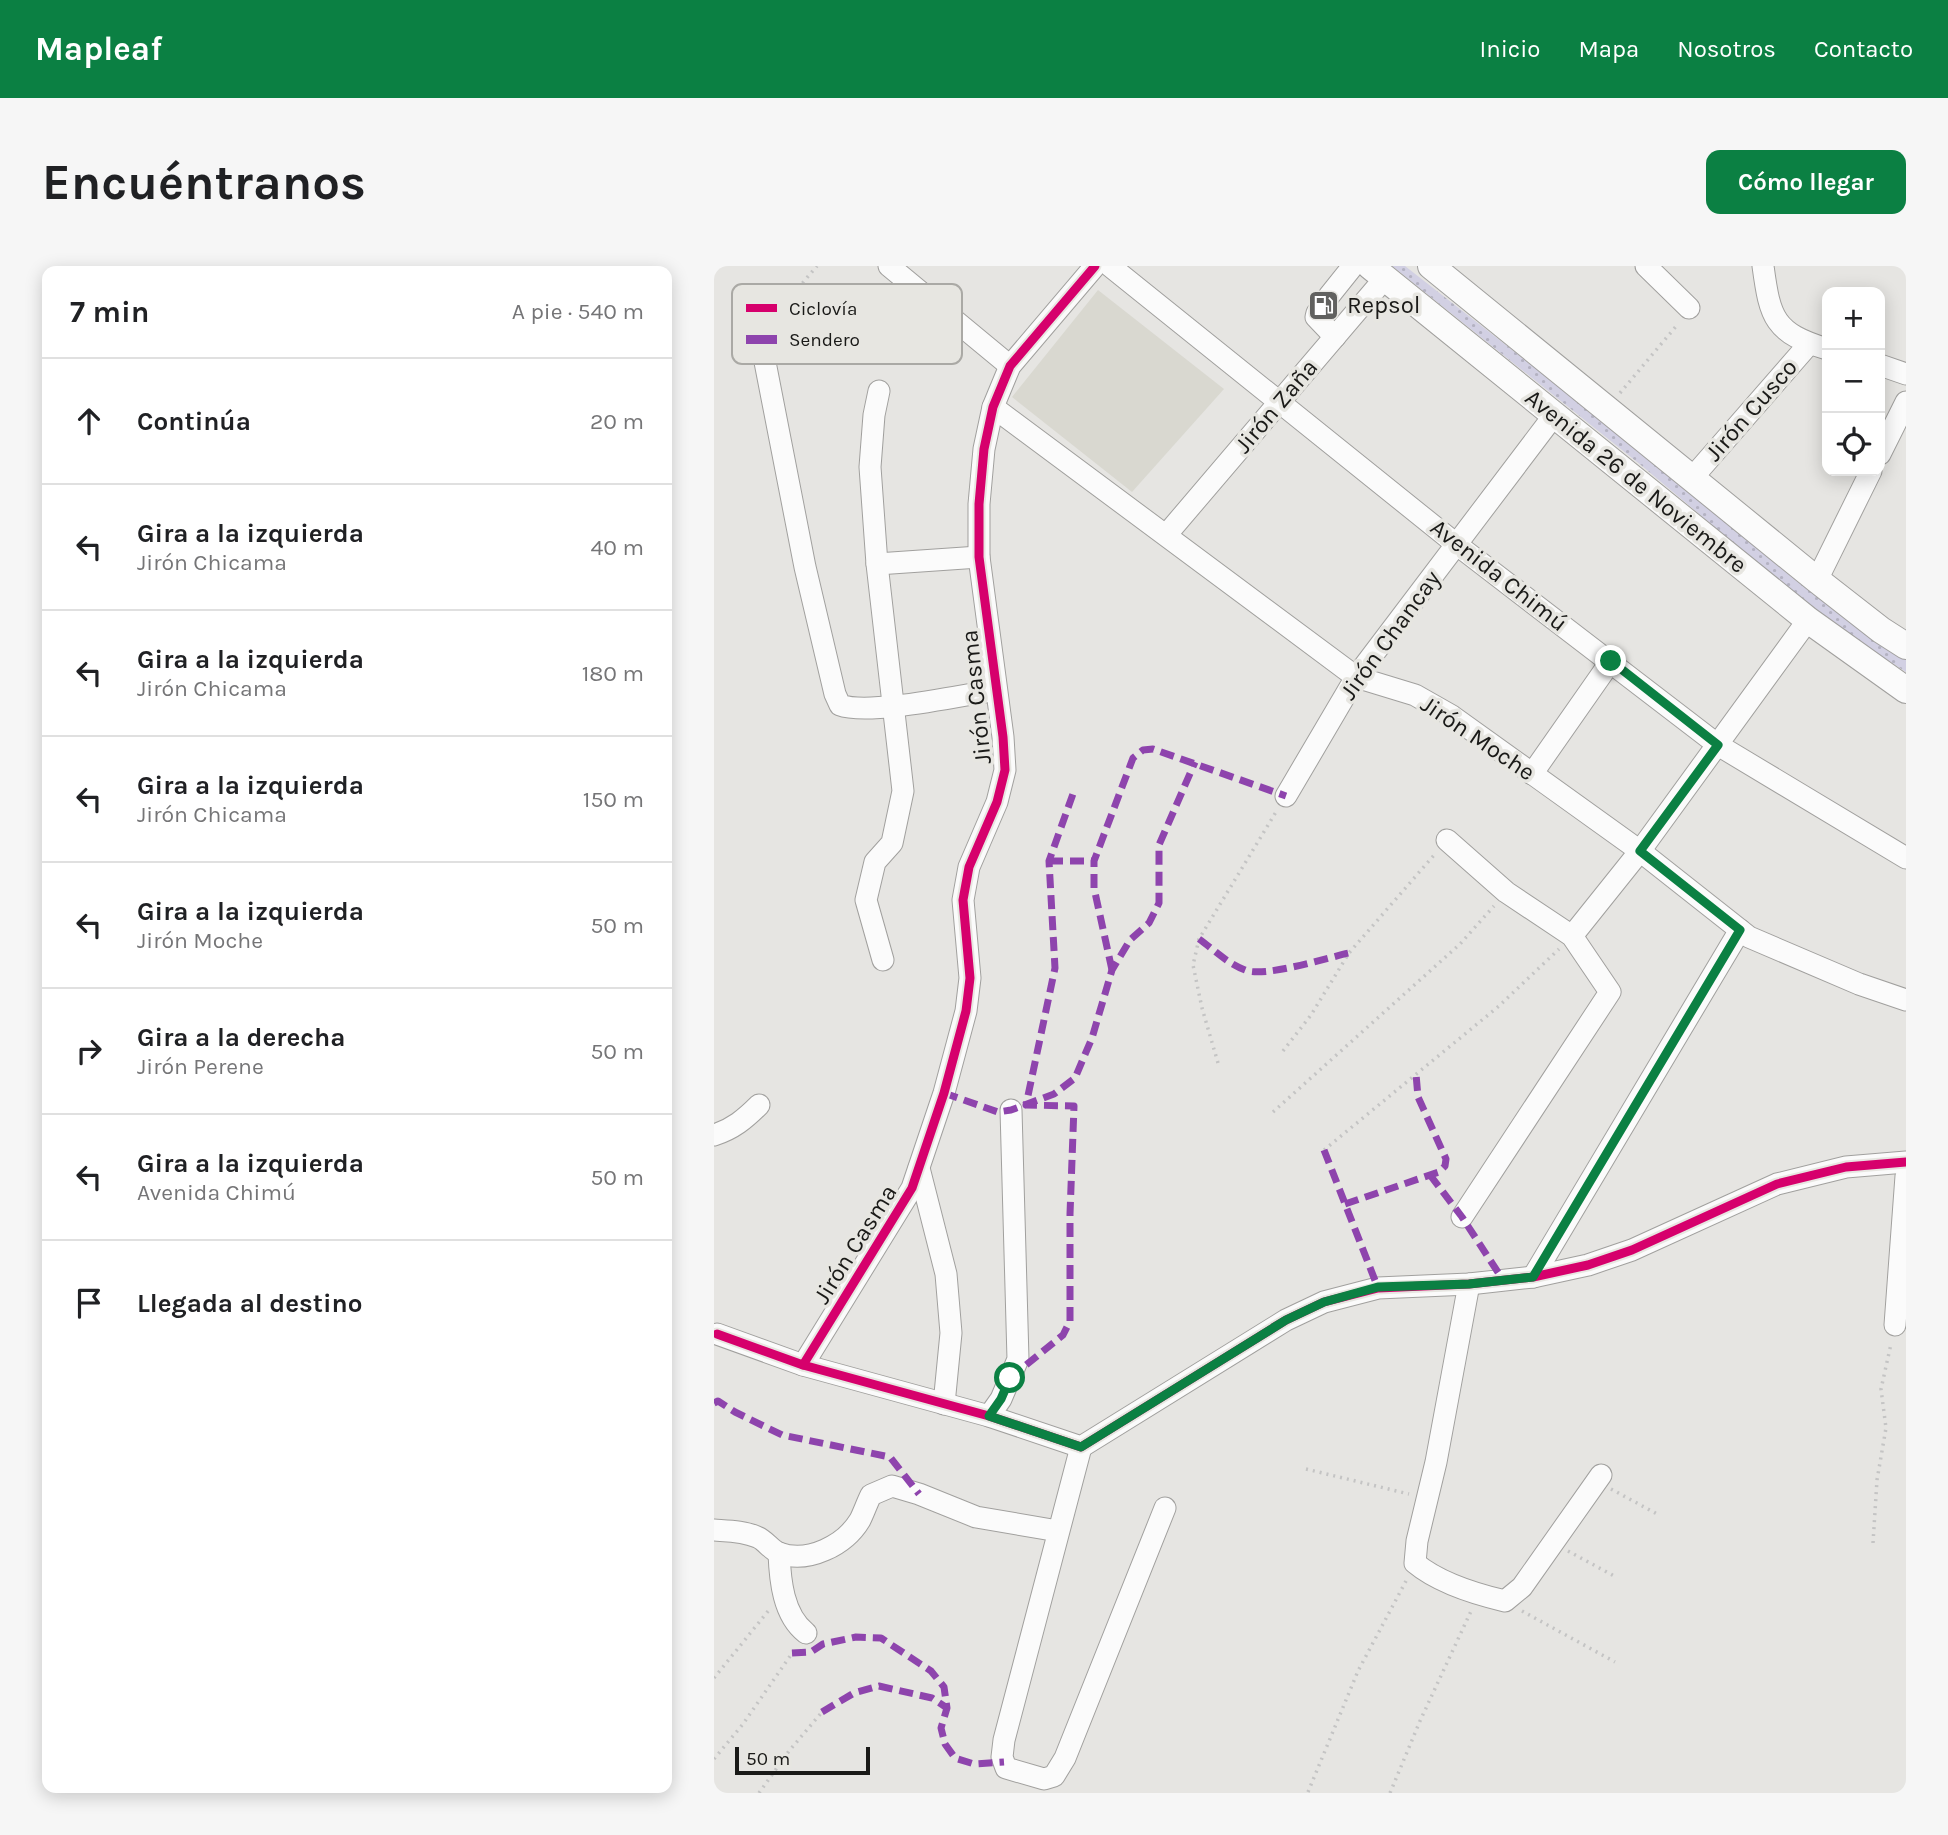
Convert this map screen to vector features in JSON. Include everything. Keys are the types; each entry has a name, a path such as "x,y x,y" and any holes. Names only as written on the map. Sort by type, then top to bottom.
{"main road":[{"name":"Avenida 26 de Noviembre","path":"1431,266 1816,580 1906,646"},
{"name":"Avenida 26 de Noviembre","path":"1377,272 1808,621 1906,690"}],"street":[{"path":"889,266 911,284"},
{"name":"Jirón Casma","path":"803,1364 912,1188 944,1093 966,1011 970,978 963,900 969,867 997,802 1005,770 979,557 979,504 984,449 993,407 1010,366 1095,266"},
{"name":"Avenida Chimú","path":"1110,266 1456,544 1718,745 1906,858"},
{"path":"1335,337 1316,317 1353,266"},
{"path":"1646,266 1689,308"},
{"path":"1763,266 1768,302 1773,315 1783,328 1818,347"},
{"name":"Jirón Zaña","path":"1167,534 1335,337 1377,272"},
{"path":"962,326 1010,366"},
{"name":"Jirón Cusco","path":"1693,477 1818,347"},
{"path":"765,364 805,567 835,694 840,705 849,708 893,706 996,690"},
{"path":"1885,367 1906,373"},
{"path":"879,391 874,415 870,467 877,564 903,791 892,843 875,862 866,900 883,960"},
{"path":"1885,444 1906,402"},
{"name":"Jirón Moche","path":"993,407 1356,677 1415,695 1452,716 1640,851 1749,937 1906,1000"},
{"name":"Jirón Chancay","path":"1286,796 1356,677 1555,414"},
{"path":"1816,580 1868,476"},
{"path":"877,564 979,557"},
{"path":"1572,936 1640,851 1808,621"},
{"path":"1532,774 1611,661"},
{"path":"1447,841 1506,892 1572,936 1610,992 1462,1217"},
{"path":"1533,1277 1740,930"},
{"path":"714,1135 743,1121 759,1105"},
{"path":"989,1416 1001,1399 1018,1359 1011,1111"},
{"path":"1165,1508 1065,1758 1054,1776 1044,1779 1006,1768 1002,1757 1004,1740 1081,1447 1286,1320 1324,1302 1378,1287 1469,1284 1533,1277 1588,1265 1632,1250 1777,1185 1846,1167 1906,1162"},
{"path":"919,1168 946,1274 951,1333 944,1404"},
{"path":"1895,1325 1906,1176"},
{"path":"1469,1284 1415,1563 1426,1572 1479,1595 1505,1601 1522,1587 1599,1478"},
{"path":"717,1334 803,1364 989,1416 1081,1447"},
{"path":"714,1530 740,1532 758,1537 779,1553 801,1556 818,1553 839,1543 859,1522 871,1495 892,1486 976,1517 1058,1531"},
{"path":"779,1553 780,1579 787,1605 799,1627 806,1633"}],"path":[{"path":"802,284 817,266"},
{"path":"1607,408 1670,335 1689,308"},
{"path":"1218,1063 1193,965 1199,939 1286,796"},
{"path":"1283,1051 1311,1015 1349,953 1447,841"},
{"path":"1273,1112 1460,944 1506,892"},
{"path":"1324,1150 1499,1006 1572,936"},
{"path":"1873,1543 1877,1480 1886,1428 1881,1389 1895,1325"},
{"path":"1306,1469 1428,1499"},
{"path":"1599,1478 1659,1515"},
{"path":"1554,1543 1616,1577"},
{"path":"1308,1793 1358,1671 1415,1563"},
{"path":"714,1678 784,1592"},
{"path":"1390,1793 1420,1721 1479,1595"},
{"path":"1505,1601 1615,1662"},
{"path":"714,1759 743,1724 806,1633"},
{"path":"759,1793 789,1751 822,1712"}],"shaded area":[{"path":"1392,266 1405,266 1585,407 1858,629 1906,660 1906,672 1852,637 1797,596 1642,466"},
{"path":"1098,290 1224,389 1132,492 1012,397"}],"marked path":[{"path":"1112,970 1094,888 1094,861 1133,758 1143,750 1153,749 1286,796"},
{"path":"944,1093 998,1112 1054,1094 1075,1078 1092,1038 1112,970 1130,940 1149,923 1159,903 1159,845 1195,762"},
{"path":"1010,1378 1063,1335 1070,1321 1074,1106 1026,1105 1055,968 1049,861 1074,791"},
{"path":"1049,861 1094,861"},
{"path":"1199,939 1233,964 1254,972 1311,963 1349,953"},
{"path":"1345,1204 1439,1172 1445,1166 1446,1159 1418,1097 1416,1074"},
{"path":"1324,1150 1378,1288"},
{"path":"1430,1175 1462,1217 1503,1280"},
{"path":"714,1403 718,1401 782,1435 890,1457 919,1494"},
{"path":"792,1653 811,1652 823,1644 856,1637 881,1638 931,1671 944,1687 947,1708 941,1728 945,1744 955,1758 974,1764 1004,1762"},
{"path":"822,1712 854,1693 879,1686 932,1698 947,1708"}],"cycle path":[{"path":"803,1365 912,1188 944,1093 966,1011 970,978 963,900 969,867 997,802 1005,770 979,557 979,504 984,449 993,407 1010,366 1095,266"},
{"path":"717,1334 803,1365 989,1416 1081,1447 1286,1320 1324,1302 1378,1288 1469,1284 1533,1277 1588,1265 1632,1250 1777,1184 1846,1167 1906,1162"}],"place":[{"name":"Repsol","path":"1324,305"}],"route":[{"path":"1010,1378 1001,1399 989,1416 1081,1447 1286,1320 1324,1302 1378,1287 1469,1284 1533,1277 1740,930 1640,851 1718,745 1611,661"}]}
